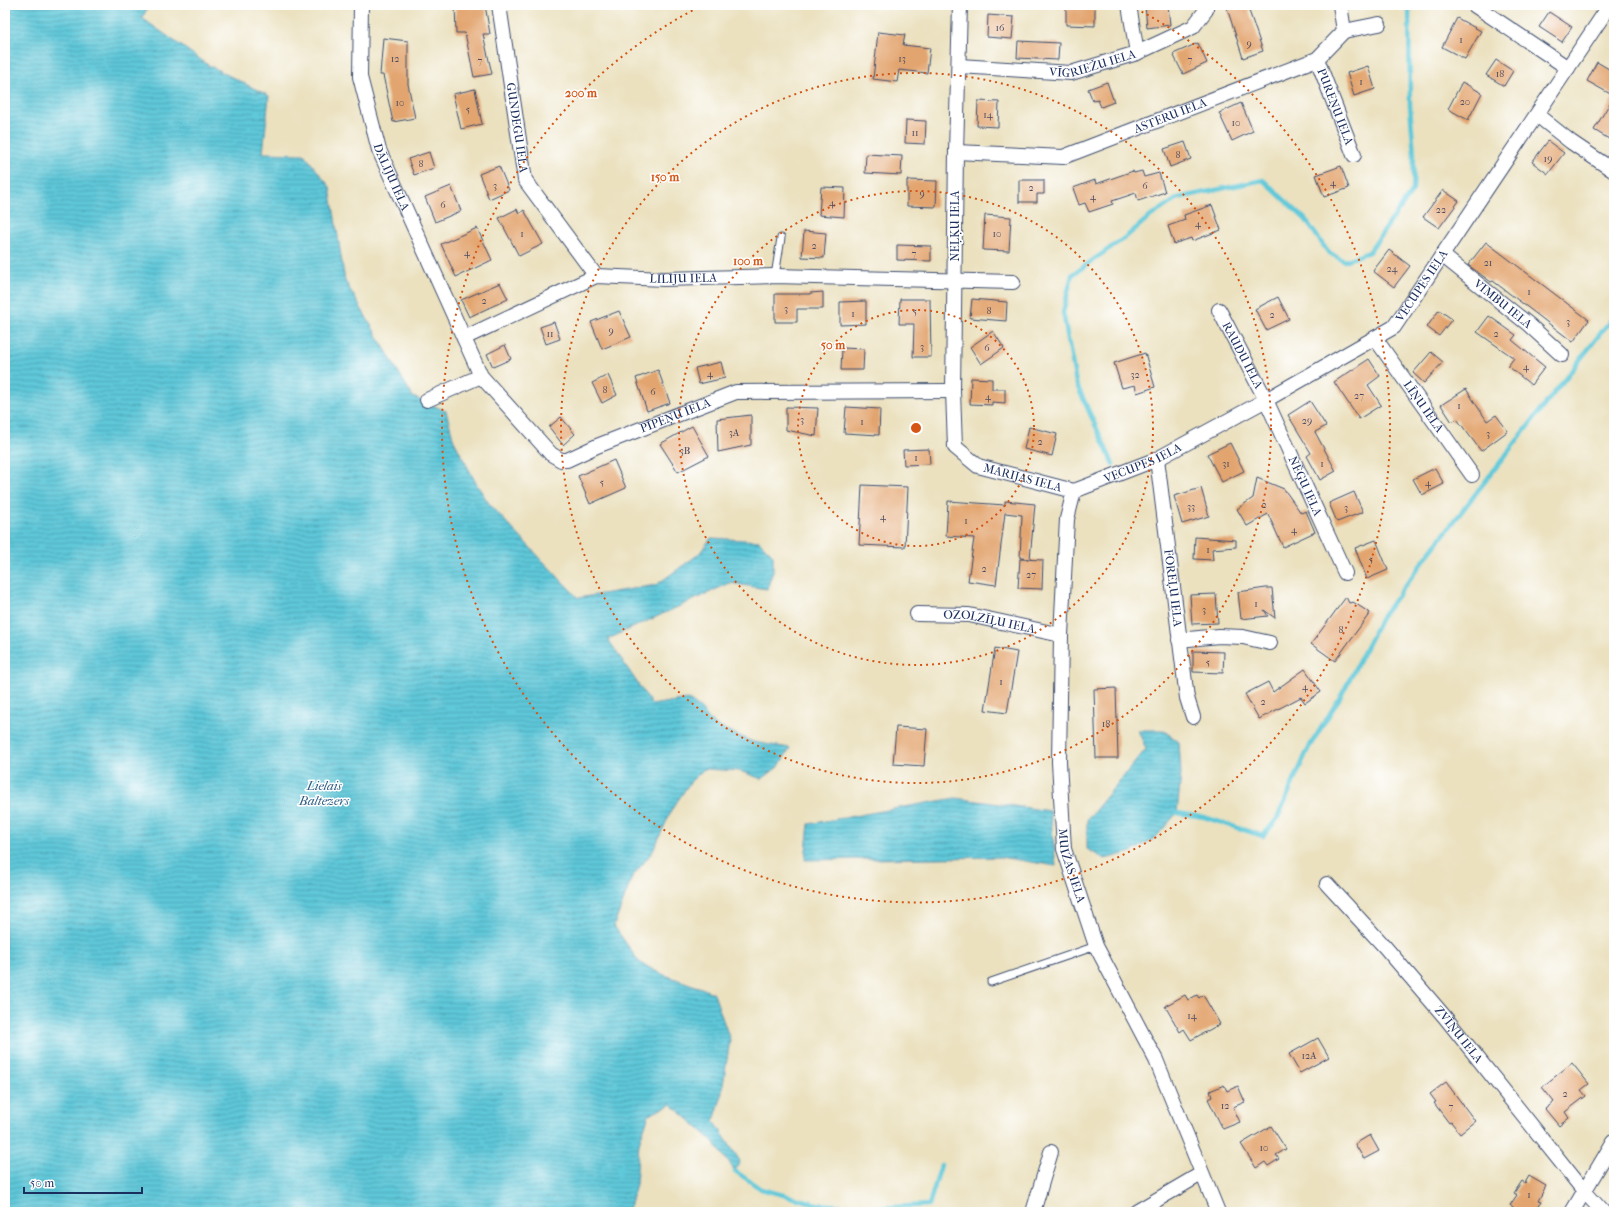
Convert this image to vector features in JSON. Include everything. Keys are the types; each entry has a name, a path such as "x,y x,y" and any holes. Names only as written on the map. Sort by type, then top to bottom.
{"street":[{"name":"DĀLIJU IELA","path":"362,5 360,77 378,150 464,338"},
{"name":"GUNDEGU IELA","path":"499,5 501,10 525,180 596,276"},
{"name":"NEĻĶU IELA","path":"954,447 953,390 956,152 960,5"},
{"path":"1129,5 1137,53"},
{"name":"VĪGRIEŽU IELA","path":"959,66 1071,73 1137,53 1193,28 1206,10 1206,5"},
{"path":"1340,5 1344,31 1379,24"},
{"path":"1474,5 1568,68"},
{"name":"VECUPES IELA","path":"1074,492 1157,459 1266,400 1394,327 1610,5"},
{"name":"ASTERU IELA","path":"956,152 1063,157 1317,59 1344,31"},
{"name":"PUREŅU IELA","path":"1317,59 1354,154"},
{"path":"1536,115 1571,142 1614,171"},
{"name":"VIMBU IELA","path":"1442,255 1528,324 1562,355"},
{"name":"LILIJU IELA","path":"464,338 596,276 664,279 775,276 1013,282"},
{"name":"RAUDU IELA","path":"1219,310 1266,400"},
{"name":"PĪPEŅU IELA","path":"464,338 481,376 551,454 561,460 567,460 597,446 736,392 953,390"},
{"name":"LĪŅU IELA","path":"1375,338 1472,475"},
{"path":"427,400 481,376"},
{"name":"NĒĢU IELA","path":"1266,400 1345,573"},
{"name":"MARIJAS IELA","path":"954,447 978,466 1074,492"},
{"name":"FOREĻU IELA","path":"1157,459 1187,698 1193,717"},
{"name":"MUIŽAS IELA","path":"1074,492 1068,519 1061,634 1059,762 1064,849 1096,946 1156,1060 1201,1174 1218,1212"},
{"name":"OZOLZĪĻU IELA","path":"917,614 969,615 1061,634"},
{"path":"1179,640 1219,636 1243,637 1270,643"},
{"name":"ZVĪŅU IELA","path":"1327,884 1385,947 1444,1016 1584,1191 1603,1212"},
{"path":"1572,1212 1614,1140"},
{"path":"1033,1212 1051,1152"},
{"path":"1136,1212 1201,1174"}],"lane":[{"path":"775,276 781,238"},
{"path":"991,982 1096,946"}],"water":[{"name":"Lielais Baltezers","path":"5,5 149,5 142,18 208,65 269,96 263,153 304,154 330,187 345,281 413,397 446,411 454,441 477,485 490,505 578,598 656,585 699,554 711,538 759,541 773,555 773,571 767,589 730,583 608,639 652,705 687,699 700,708 713,724 753,742 790,748 779,766 762,779 740,771 704,769 691,781 672,809 653,851 632,877 614,926 639,962 659,973 714,994 730,1040 721,1098 714,1121 740,1161 735,1171 712,1140 671,1104 649,1115 639,1143 636,1184 630,1206 622,1212 5,1212"},
{"path":"1138,730 1163,730 1179,742 1181,774 1177,813 1155,838 1131,852 1105,859 1087,849 1087,820 1146,749"},
{"path":"955,798 1050,811 1056,866 1000,857 805,860 809,824"}],"building":[{"path":"455,5 485,5 490,34 483,34 492,74 474,77 465,33 456,33"},
{"path":"1066,5 1095,5 1095,26 1066,25"},
{"path":"1145,5 1168,5 1170,25 1147,28"},
{"path":"1226,5 1247,5 1263,51 1243,58"},
{"path":"1549,12 1572,27 1562,42 1539,27"},
{"path":"988,15 1014,17 1012,39 987,37"},
{"path":"1457,18 1481,31 1465,59 1442,47"},
{"path":"878,32 905,35 903,45 930,48 927,73 899,70 897,82 873,79"},
{"path":"383,38 408,41 408,84 415,118 393,122 383,75 380,75"},
{"path":"1018,41 1059,43 1058,60 1017,58"},
{"path":"1198,43 1207,63 1183,74 1173,54"},
{"path":"1496,60 1513,71 1504,86 1486,75"},
{"path":"1597,62 1614,72 1614,96 1587,81"},
{"path":"1368,66 1375,89 1354,96 1347,73"},
{"path":"1107,82 1114,102 1101,107 1098,100 1093,101 1088,89"},
{"path":"1462,82 1482,93 1468,120 1448,109"},
{"path":"475,89 482,124 461,129 453,94"},
{"path":"1614,96 1614,142 1594,130"},
{"path":"978,101 999,102 998,127 977,126"},
{"path":"1241,103 1253,131 1232,141 1219,113"},
{"path":"906,120 926,121 925,144 905,143"},
{"path":"1548,141 1564,153 1548,174 1532,162"},
{"path":"1185,142 1191,159 1170,167 1164,149"},
{"path":"429,152 434,168 414,175 408,159"},
{"path":"866,154 902,156 901,175 865,173"},
{"path":"499,166 509,190 489,199 479,174"},
{"path":"1341,166 1349,188 1324,197 1316,175"},
{"path":"1133,171 1134,173 1142,171 1144,177 1159,173 1165,192 1138,201 1136,193 1112,201 1113,204 1089,212 1085,203 1079,205 1073,188 1095,180 1096,184"},
{"path":"907,180 937,181 936,207 907,206"},
{"path":"1019,180 1044,180 1044,194 1037,194 1037,202 1019,202"},
{"path":"451,186 461,211 435,222 425,197"},
{"path":"821,187 845,188 844,217 819,215"},
{"path":"1443,190 1459,201 1439,228 1423,217"},
{"path":"1212,205 1221,230 1192,241 1191,238 1174,244 1168,226 1185,220 1184,215"},
{"path":"517,209 519,214 524,210 543,244 519,256 499,218"},
{"path":"985,215 1011,217 1009,251 983,250"},
{"path":"477,228 492,260 456,277 441,244"},
{"path":"804,231 826,233 824,258 802,257"},
{"path":"1486,242 1589,320 1573,342 1493,281 1491,282 1468,265"},
{"path":"897,245 931,246 931,261 897,260"},
{"path":"1389,250 1410,266 1394,287 1373,271"},
{"path":"500,283 508,299 469,317 461,300"},
{"path":"823,292 823,309 797,309 797,322 775,322 775,294 810,294"},
{"path":"1278,297 1289,319 1266,330 1255,309"},
{"path":"900,299 930,299 931,357 913,357 914,324 899,324"},
{"path":"972,299 1007,302 1006,321 970,318"},
{"path":"866,301 866,324 840,325 840,302"},
{"path":"1439,310 1452,319 1439,336 1427,327"},
{"path":"619,311 631,337 602,349 591,322"},
{"path":"1489,316 1516,335 1512,340 1545,367 1531,385 1508,366 1514,358 1477,332"},
{"path":"554,322 560,339 546,344 540,327"},
{"path":"993,331 1004,348 981,364 970,347"},
{"path":"505,345 511,359 493,367 487,354"},
{"path":"842,348 864,349 863,370 841,370"},
{"path":"1431,352 1443,362 1424,383 1413,373"},
{"path":"1145,353 1155,387 1137,393 1135,385 1122,388 1114,363"},
{"path":"1369,359 1380,376 1368,385 1381,405 1359,419 1334,382"},
{"path":"721,362 725,378 699,384 695,368"},
{"path":"658,370 670,403 647,411 636,378"},
{"path":"608,375 617,395 602,403 592,383"},
{"path":"971,378 992,379 992,389 1005,389 1005,403 992,402 992,405 970,404"},
{"path":"1466,389 1487,421 1496,415 1508,431 1481,451 1457,419 1452,422 1441,405"},
{"path":"1310,401 1326,426 1315,432 1336,471 1320,480 1307,456 1311,453 1288,415"},
{"path":"786,407 818,408 816,436 786,430"},
{"path":"846,407 880,409 879,435 844,433"},
{"path":"751,415 751,445 718,452 717,419"},
{"path":"561,417 575,434 563,445 549,427"},
{"path":"692,426 709,456 678,472 660,444"},
{"path":"1029,427 1057,434 1052,456 1024,449"},
{"path":"1230,443 1244,471 1222,482 1207,454"},
{"path":"929,449 930,464 904,465 903,450"},
{"path":"614,460 626,488 590,504 578,476"},
{"path":"1435,468 1444,484 1422,495 1413,479"},
{"path":"1257,478 1284,489 1301,513 1306,511 1315,532 1283,547 1268,514 1247,526 1237,509 1253,498"},
{"path":"862,485 908,487 905,547 859,545"},
{"path":"1201,488 1209,516 1182,524 1174,496"},
{"path":"1354,492 1363,512 1337,522 1329,503"},
{"path":"948,501 1005,505 1005,501 1035,504 1030,559 1020,558 1022,515 1005,513 996,585 968,581 974,538 946,536"},
{"path":"1195,537 1236,540 1236,547 1212,549 1213,560 1194,559"},
{"path":"1376,540 1388,570 1367,579 1355,548"},
{"path":"1020,559 1043,560 1042,589 1018,588"},
{"path":"1272,588 1275,618 1264,610 1268,616 1241,619 1238,592"},
{"path":"1216,594 1218,623 1192,624 1190,595"},
{"path":"1346,597 1349,603 1353,602 1370,613 1335,661 1311,644"},
{"path":"995,648 1017,652 1007,713 985,710"},
{"path":"1193,651 1224,652 1223,673 1193,672"},
{"path":"1305,669 1321,692 1305,703 1301,697 1259,719 1245,694 1268,682 1273,692"},
{"path":"1116,688 1118,758 1096,758 1094,689"},
{"path":"896,727 927,729 924,766 893,764"},
{"path":"1185,995 1188,1000 1197,995 1199,998 1203,995 1220,1024 1191,1040 1184,1029 1180,1032 1165,1006"},
{"path":"1318,1038 1329,1057 1300,1073 1289,1054"},
{"path":"1572,1063 1589,1084 1581,1090 1586,1096 1565,1112 1569,1118 1559,1126 1545,1109 1554,1102 1542,1087"},
{"path":"1446,1082 1475,1121 1460,1133 1451,1122 1449,1123 1434,1103 1436,1102 1430,1094"},
{"path":"1224,1085 1227,1091 1238,1086 1245,1102 1233,1107 1240,1122 1223,1129 1208,1099 1212,1097 1210,1091"},
{"path":"1271,1126 1286,1149 1276,1155 1279,1159 1268,1166 1265,1162 1256,1168 1241,1144"},
{"path":"1370,1135 1379,1151 1364,1159 1355,1144"},
{"path":"1529,1176 1546,1186 1538,1201 1541,1202 1535,1212 1521,1212 1510,1205 1517,1195 1514,1193 1522,1181 1525,1183"}],"waterway":[{"path":"1113,464 1076,383 1063,312 1072,275 1127,236 1148,218 1178,198 1263,180 1305,219 1328,252 1344,261 1369,252 1413,190 1414,154 1410,106 1409,5"},
{"path":"1177,813 1204,817 1263,836 1277,819 1308,749 1342,694 1381,618 1427,556 1614,316"},
{"path":"735,1171 761,1189 817,1204 877,1208 929,1205 941,1165"}]}
